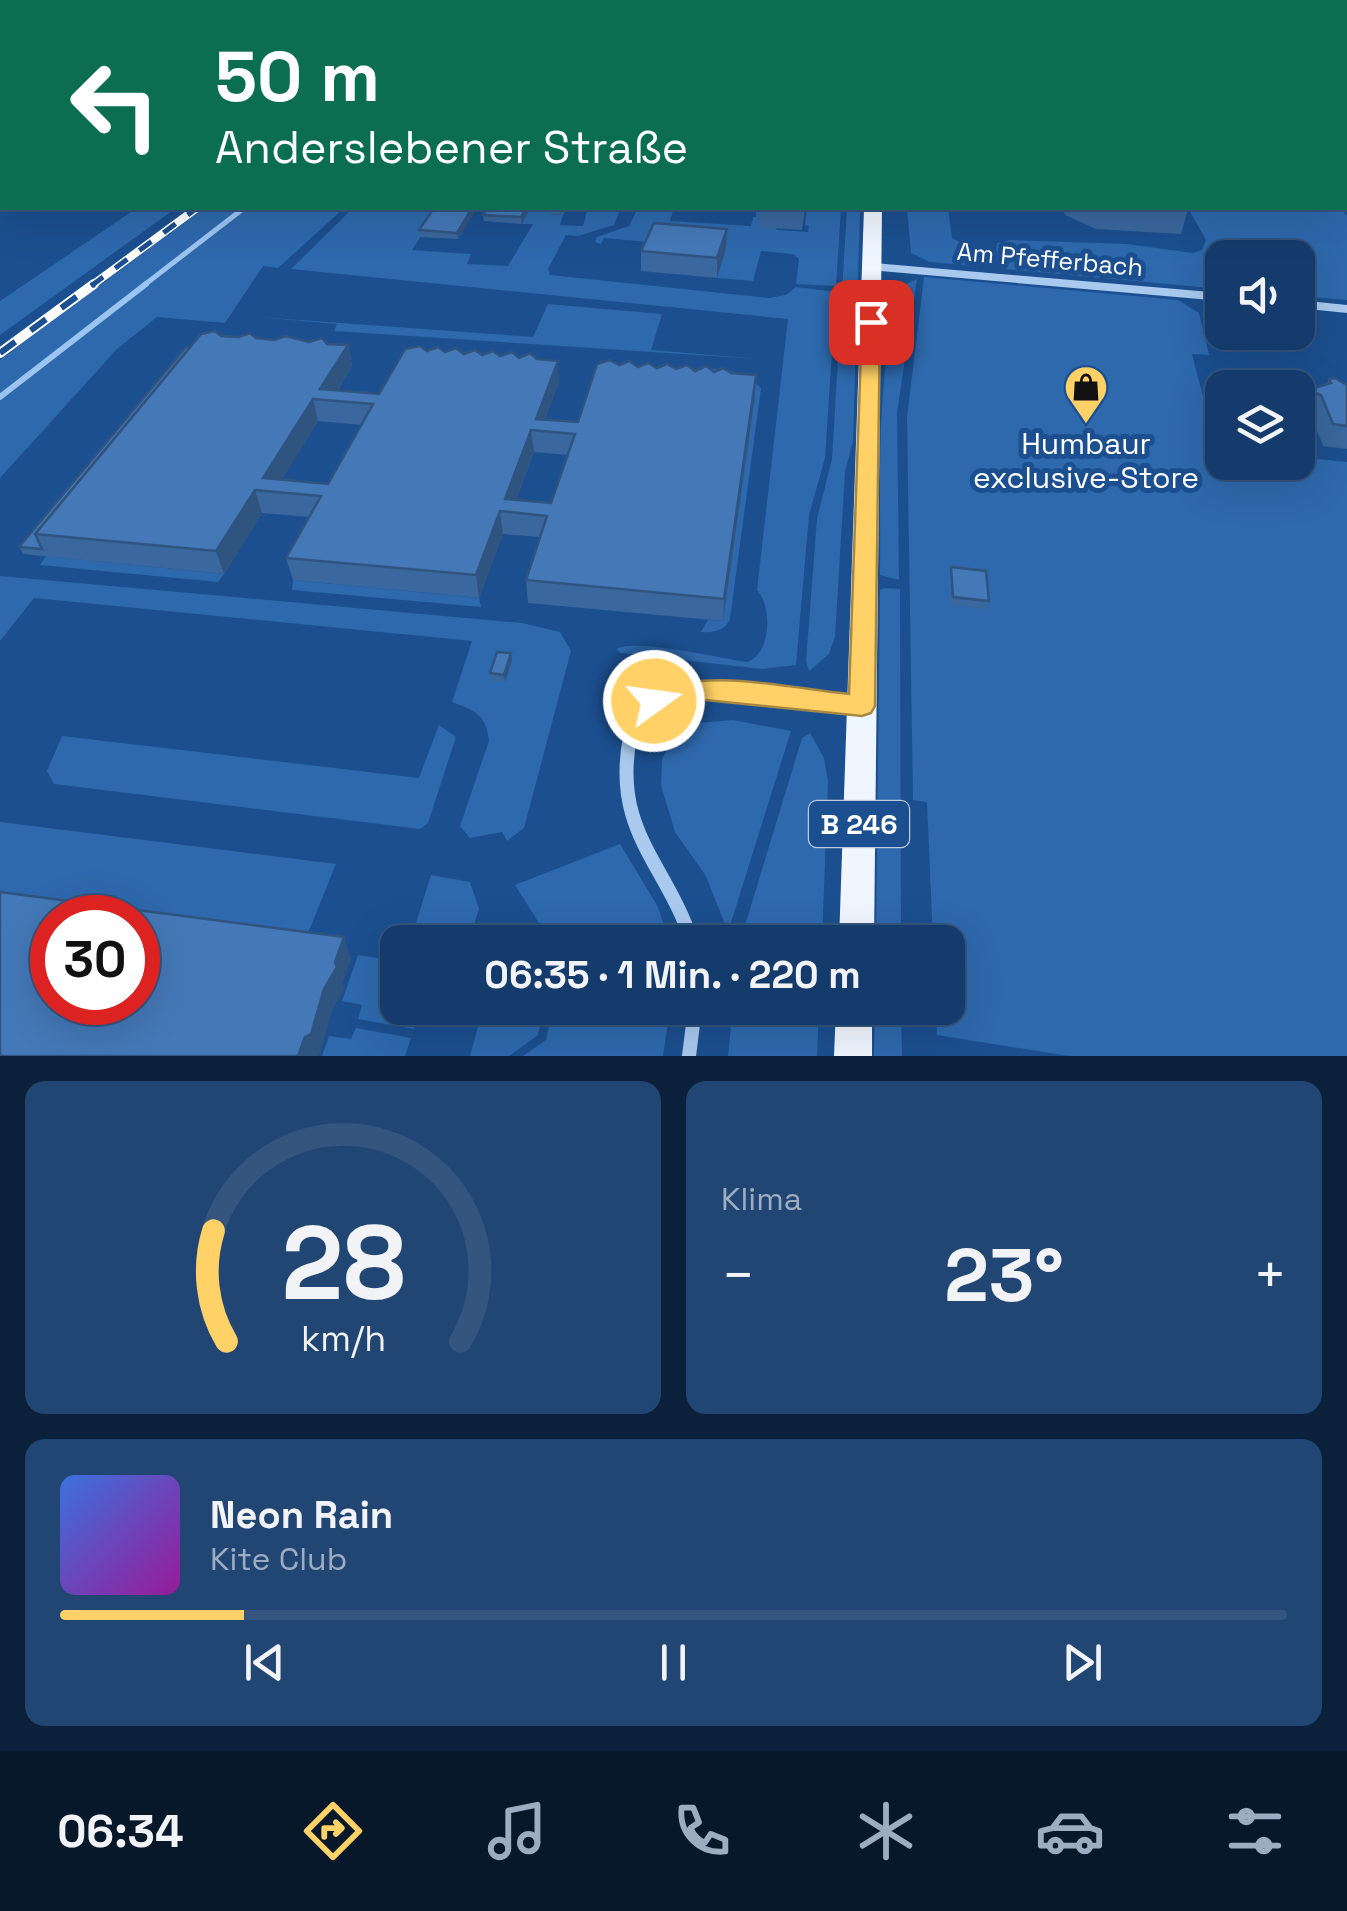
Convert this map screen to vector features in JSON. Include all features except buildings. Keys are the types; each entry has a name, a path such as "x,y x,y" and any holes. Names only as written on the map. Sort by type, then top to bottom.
{"main road":[{"name":"B 246","path":"856,925 873,210"},
{"path":"853,1056 854,1025"}],"street":[{"name":"Am Pfefferbach","path":"874,267 1205,296"},
{"path":"1315,306 1347,309"},
{"path":"685,925 634,829 625,766 628,737 639,712 676,692 705,690 862,706"},
{"path":"689,1056 694,1025"}],"shaded area":[{"path":"134,210 173,210 0,335 0,301"},
{"path":"201,210 342,210 278,268 263,266 225,323 157,317 117,349 0,478 0,360"},
{"path":"351,210 437,210 412,250 471,254 467,264 508,266 533,224 522,224 529,210 549,210 548,214 563,215 560,225 583,226 587,210 620,210 614,225 578,236 566,235 548,269 550,275 769,298 786,295 796,287 836,292 825,458 809,515 796,665 763,669 621,653 616,649 659,647 747,662 761,650 767,618 757,590 788,319 291,269"},
{"path":"637,210 673,210 670,221 751,226 753,217 761,217 778,230 808,232 807,210 841,210 836,286 796,284 799,259 793,254 761,251 753,281 717,278 725,249 604,238 601,244 595,242 597,237 629,226"},
{"path":"847,210 856,210 860,211 853,441 845,472 835,637 829,654 809,671 806,661 817,519 832,459"},
{"path":"907,210 948,210 952,238 978,252 978,263 974,266 930,262 911,253"},
{"path":"1189,210 1342,210 1347,216 1347,300 1315,297 1315,240 1206,240"},
{"path":"1011,240 1127,244 1193,253 1202,250 1205,242 1205,287 1005,269 995,261 997,243"},
{"path":"924,277 1178,300 1199,313 1209,355 1192,354 1205,404 1205,480 1315,480 1315,459 1347,462 1347,1056 1069,1056 937,1035 937,1025 965,1025 965,925 932,925 927,802 913,800 907,418"},
{"path":"917,279 897,413 899,580 880,575 883,398 899,293 902,286"},
{"path":"548,304 662,314 651,350 758,359 334,331 337,324 258,317 533,337"},
{"path":"707,368 742,373 761,388 730,619 722,629 701,632 708,620 723,621"},
{"path":"46,556 224,574 218,582 40,565"},
{"path":"0,576 522,623 560,632 571,651 524,828 507,841 502,832 470,838 460,826 489,741 478,715 452,702 472,641 34,598 0,641"},
{"path":"293,580 479,598 481,607 292,590"},
{"path":"900,589 901,925 876,925 880,590"},
{"path":"733,720 791,731 730,925 725,925 706,876 675,832 661,785 662,759 676,732 697,723"},
{"path":"439,725 456,737 428,823 420,829 54,784 47,771 62,736 419,778"},
{"path":"810,733 824,758 828,781 823,925 745,925 802,738"},
{"path":"0,822 336,864 302,948 160,922 160,895 30,895 30,909 0,906"},
{"path":"620,844 658,907 664,925 540,925 515,885"},
{"path":"431,875 470,882 479,909 474,925 415,925"},
{"path":"358,955 380,958 380,1023 358,1019 362,1005 342,1001"},
{"path":"478,1025 540,1025 538,1035 509,1056 470,1056"},
{"path":"549,1025 668,1025 663,1056 523,1056 546,1040"},
{"path":"731,1025 818,1025 817,1056 728,1056"},
{"path":"875,1025 901,1025 902,1056 874,1056"},
{"path":"356,1028 411,1038 405,1056 322,1056 329,1036 351,1039"}],"waterway":[{"path":"143,286 241,210"},
{"path":"0,397 146,284"}],"railway":[{"path":"91,286 194,210"},
{"path":"0,353 94,284"}],"place":[{"name":"Humbaur exclusive-Store","path":"1086,425"}],"route":[{"path":"654,701 676,692 705,690 862,706 871,322"}]}
